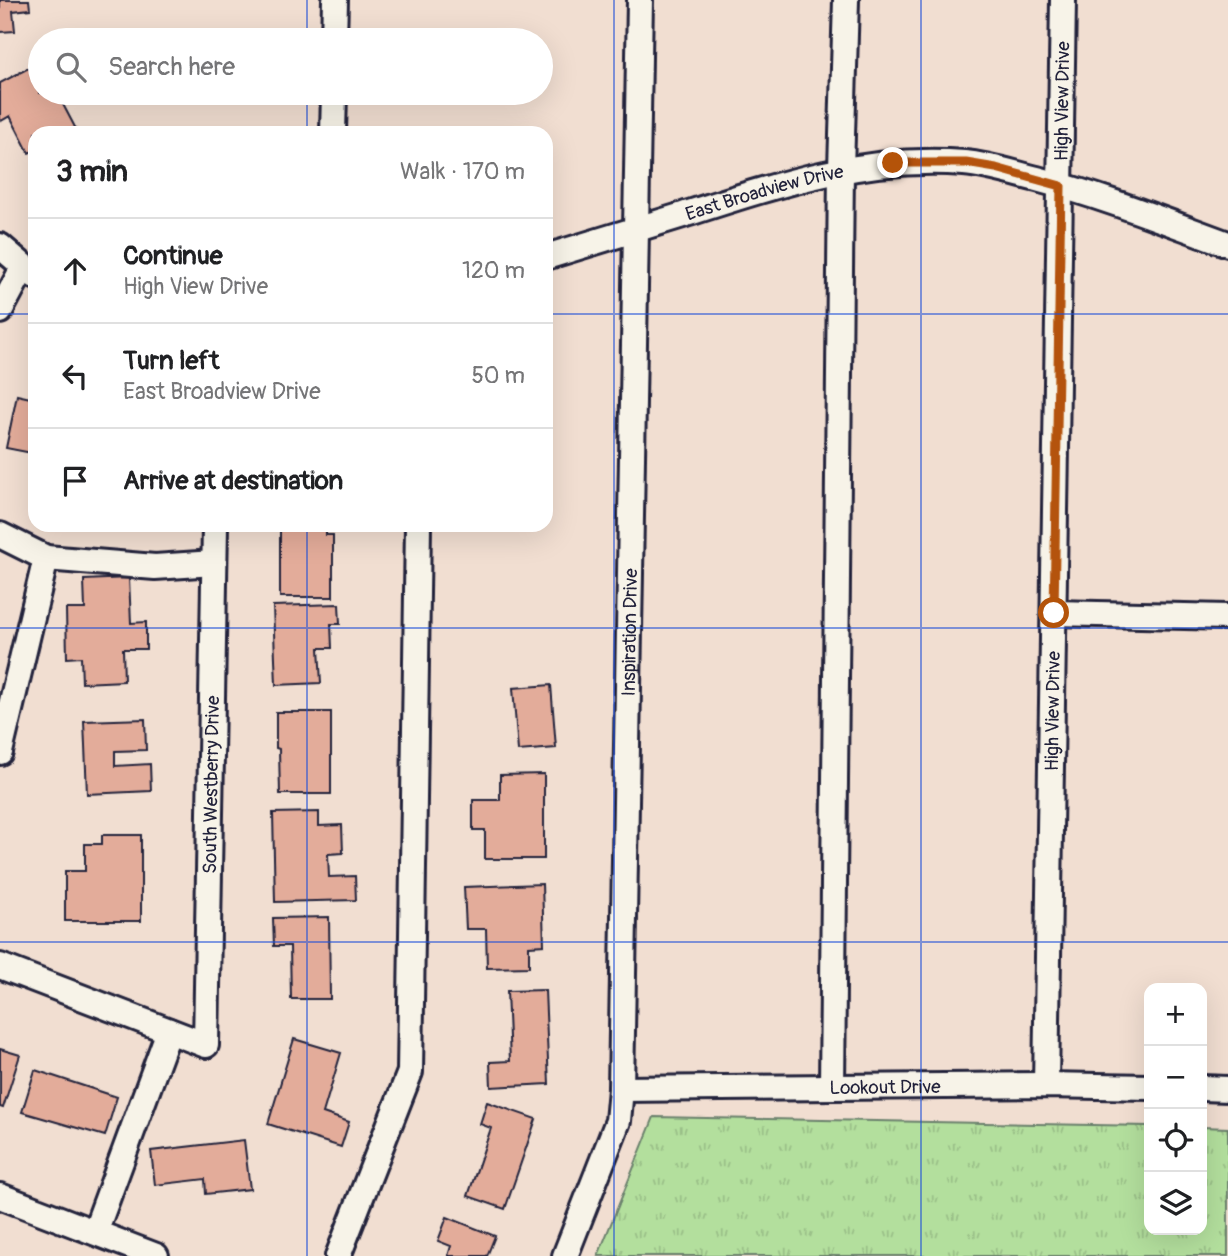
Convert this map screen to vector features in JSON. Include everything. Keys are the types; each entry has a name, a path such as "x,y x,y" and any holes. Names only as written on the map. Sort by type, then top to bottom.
{"street":[{"path":"334,28 335,0"},
{"name":"Inspiration Drive","path":"565,1256 618,1121 621,1089 640,0"},
{"path":"832,1087 841,170 846,0"},
{"name":"High View Drive","path":"1046,1085 1063,0"},
{"path":"333,126 334,105"},
{"name":"East Broadview Drive","path":"553,255 788,181 893,163 966,163 996,168 1151,215 1228,244"},
{"path":"0,246 28,271"},
{"path":"0,311 28,273"},
{"name":"South Westberry Drive","path":"169,1031 206,1045 215,532"},
{"path":"338,1256 410,1072 418,532"},
{"path":"0,535 46,558 155,567 214,563"},
{"path":"0,752 46,558"},
{"path":"1054,613 1228,617"},
{"path":"0,966 169,1031 95,1231"},
{"name":"Lookout Drive","path":"621,1089 1046,1085 1144,1087"},
{"path":"1207,1088 1228,1088"},
{"path":"0,1196 156,1256"}],"green space":[{"path":"654,1117 1144,1126 1144,1235 1207,1235 1207,1127 1228,1128 1228,1256 598,1256"}],"building":[{"path":"0,0 29,0 30,9 13,11 15,31 0,32"},
{"path":"28,68 28,105 63,105 74,126 28,126 28,151 10,116 1,121 0,119 0,83"},
{"path":"17,395 28,397 28,452 6,448"},
{"path":"280,532 326,532 326,535 333,535 333,597 280,597"},
{"path":"129,578 131,623 146,622 146,649 123,649 124,681 82,683 81,657 67,658 66,609 85,609 84,580"},
{"path":"339,604 340,624 331,624 332,648 319,648 321,683 276,685 273,606"},
{"path":"551,685 556,748 518,751 513,688"},
{"path":"276,712 331,712 331,794 280,794"},
{"path":"145,719 146,750 115,751 115,766 150,764 151,791 87,794 84,721"},
{"path":"544,774 544,859 485,859 485,830 473,830 473,800 500,800 500,775"},
{"path":"319,812 319,826 342,825 343,853 328,854 329,877 355,876 356,900 275,902 273,813"},
{"path":"102,835 141,835 141,921 65,921 65,871 85,871 85,844 102,844"},
{"path":"542,884 544,945 529,946 529,967 487,968 486,929 466,929 464,887"},
{"path":"329,917 330,999 291,999 290,946 274,946 273,918"},
{"path":"545,990 549,1084 491,1087 490,1062 510,1061 507,991"},
{"path":"294,1039 341,1053 323,1113 349,1122 341,1147 268,1124"},
{"path":"0,1049 20,1055 3,1108 0,1107"},
{"path":"35,1070 117,1097 105,1136 22,1112"},
{"path":"487,1102 536,1119 505,1209 468,1196 491,1128 480,1124"},
{"path":"244,1140 250,1189 206,1194 205,1179 155,1185 151,1151"},
{"path":"447,1217 495,1236 487,1256 448,1256 451,1246 438,1241"}],"route":[{"path":"893,163 966,163 996,168 1061,186 1054,613"}]}
